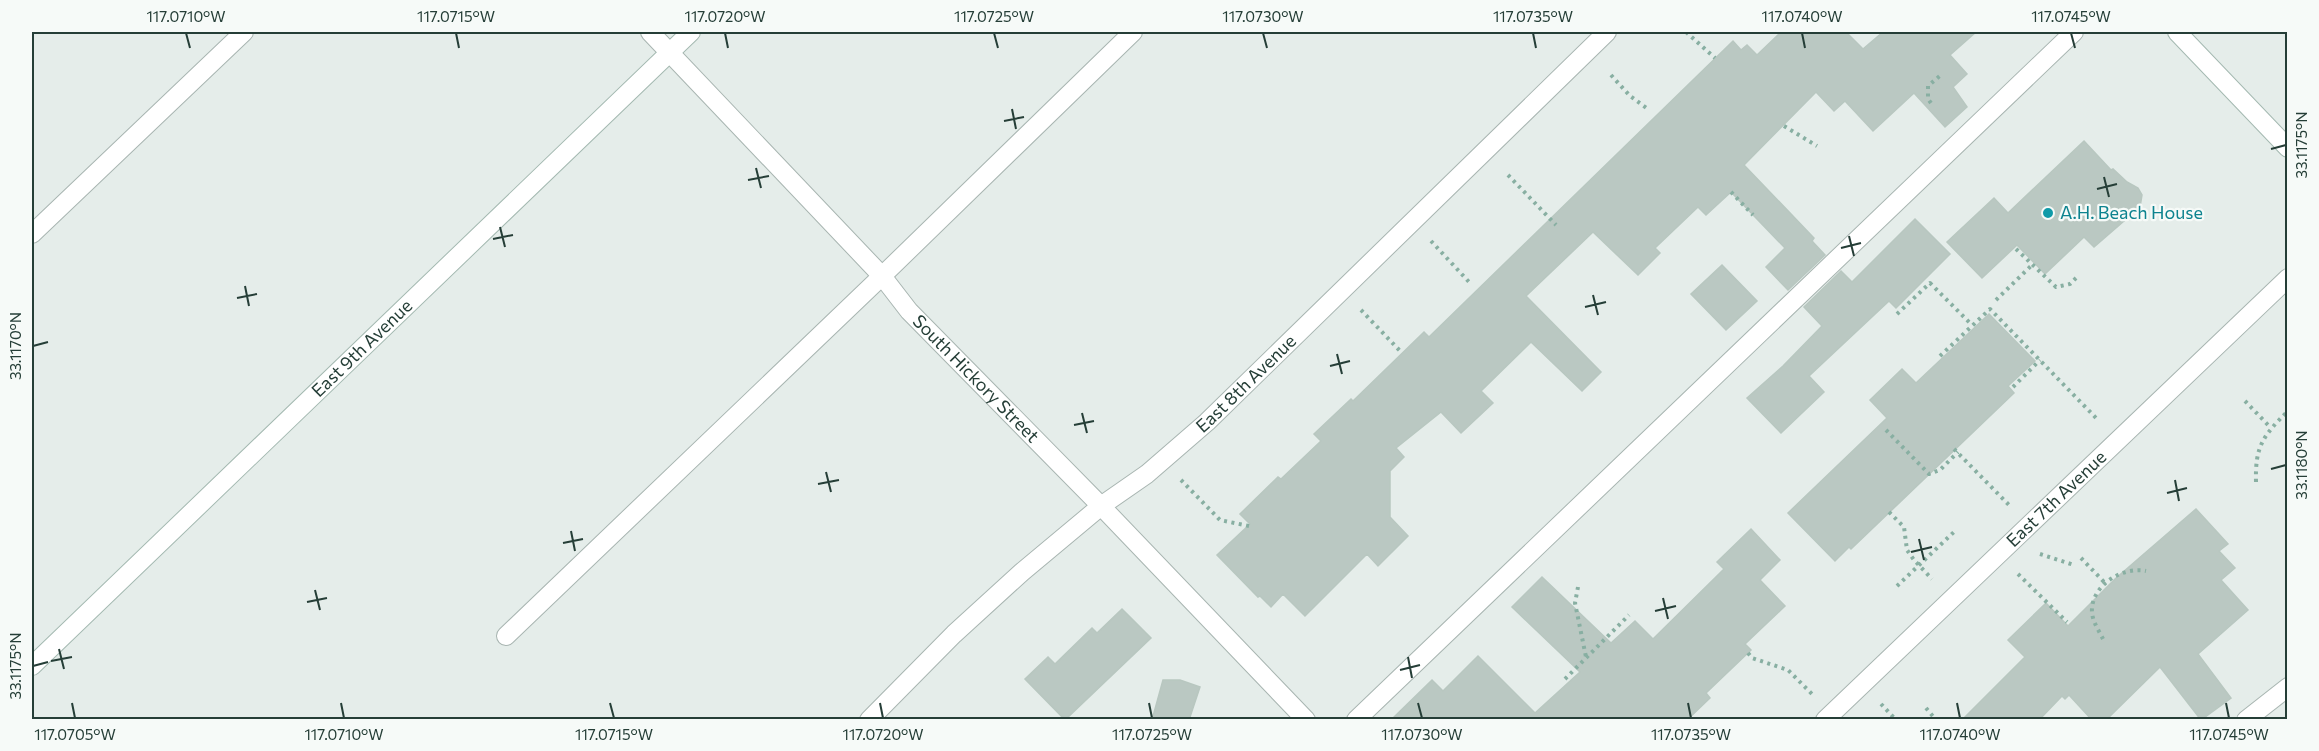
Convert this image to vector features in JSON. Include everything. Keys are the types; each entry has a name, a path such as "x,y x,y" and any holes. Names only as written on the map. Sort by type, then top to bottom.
{"street":[{"path":"32,234 244,32"},
{"name":"South Hickory Street","path":"650,32 882,276 909,311 1101,506 1306,720"},
{"name":"East 9th Avenue","path":"32,666 691,32"},
{"path":"506,636 1133,32"},
{"name":"East 8th Avenue","path":"869,720 954,634 1022,572 1101,506 1147,474 1207,422 1607,32"},
{"path":"1356,720 2074,32"},
{"path":"2177,32 2288,148"},
{"name":"East 7th Avenue","path":"1828,717 2288,278"},
{"path":"2246,720 2288,687"}],"path":[{"path":"1686,32 1715,58"},
{"path":"1931,103 1928,99 1928,86 1942,74"},
{"path":"1611,75 1630,96 1648,109"},
{"path":"1784,126 1817,146"},
{"path":"1508,175 1556,225"},
{"path":"1731,192 1753,215"},
{"path":"1412,221 1469,282"},
{"path":"2016,249 2056,287 2070,284 2078,277"},
{"path":"1996,300 2032,265"},
{"path":"1896,314 1930,283 1972,325"},
{"path":"1341,291 1402,353"},
{"path":"1940,356 1989,309 2117,440"},
{"path":"2013,387 2040,360"},
{"path":"2245,401 2271,428"},
{"path":"2256,483 2256,462 2266,433 2288,411"},
{"path":"1886,430 1929,474 1940,470 1956,450 2028,525"},
{"path":"1163,460 1208,510 1220,520 1248,526"},
{"path":"1889,512 1904,527 1907,550 1919,566"},
{"path":"1898,586 1955,531"},
{"path":"1998,554 2067,622"},
{"path":"2081,558 2105,584"},
{"path":"2103,639 2093,620 2091,610 2099,590 2124,572 2136,569 2146,571"},
{"path":"1578,587 1575,603 1586,658"},
{"path":"1565,679 1629,615"},
{"path":"1748,653 1752,658 1788,670 1828,717"},
{"path":"1926,708 1936,720"}],"building":[{"path":"1781,32 1846,32 1863,49 1883,32 1976,32 1950,55 1967,74 1953,87 1967,107 1945,127 1914,93 1873,131 1845,101 1834,111 1816,92 1744,165 1814,238 1812,241 1825,255 1788,290 1766,267 1785,248 1731,192 1706,215 1698,207 1655,248 1660,253 1638,275 1593,232 1526,296 1601,372 1582,391 1531,342 1481,391 1493,403 1461,433 1441,412 1396,448 1404,457 1390,471 1390,517 1408,536 1378,566 1367,554 1305,616 1283,594 1271,607 1260,596 1258,597 1217,555 1250,524 1240,514 1278,477 1281,479 1321,441 1314,434 1351,399 1353,401 1424,332 1429,337 1733,41 1741,50 1747,45 1757,55"},
{"path":"2084,141 2111,170 2113,169 2127,182 2138,188 2142,195 2140,207 2094,247 2084,237 2045,274 2017,245 1982,278 1947,242 1994,198 2008,213"},
{"path":"1915,219 1950,254 1896,308 1889,301 1809,376 1824,392 1781,433 1747,398 1783,366 1822,326 1804,307 1841,271 1852,282"},
{"path":"1722,265 1757,301 1726,330 1691,294"},
{"path":"1989,314 2035,361 2008,386 2014,393 1851,549 1849,547 1835,561 1788,513 1887,418 1870,400 1902,369 1916,383"},
{"path":"2196,509 2228,544 2219,551 2235,568 2221,580 2248,610 2198,654 2231,698 2201,720 2160,667 2106,720 2092,720 2069,695 2065,699 2062,696 2039,720 1962,720 2025,657 2008,640 2046,603 2068,626 2115,579"},
{"path":"1751,529 1780,560 1760,580 1785,606 1745,644 1751,650 1706,693 1710,698 1687,720 1391,720 1432,680 1443,691 1478,656 1535,713 1580,672 1512,607 1542,577 1611,643 1635,621 1653,639 1724,569 1717,562"},
{"path":"1122,609 1151,638 1065,720 1025,679 1048,657 1055,664 1092,628 1097,633"},
{"path":"1163,680 1180,680 1200,687 1189,720 1152,720"}],"place":[{"name":"A.H. Beach House","path":"2048,213"}]}
